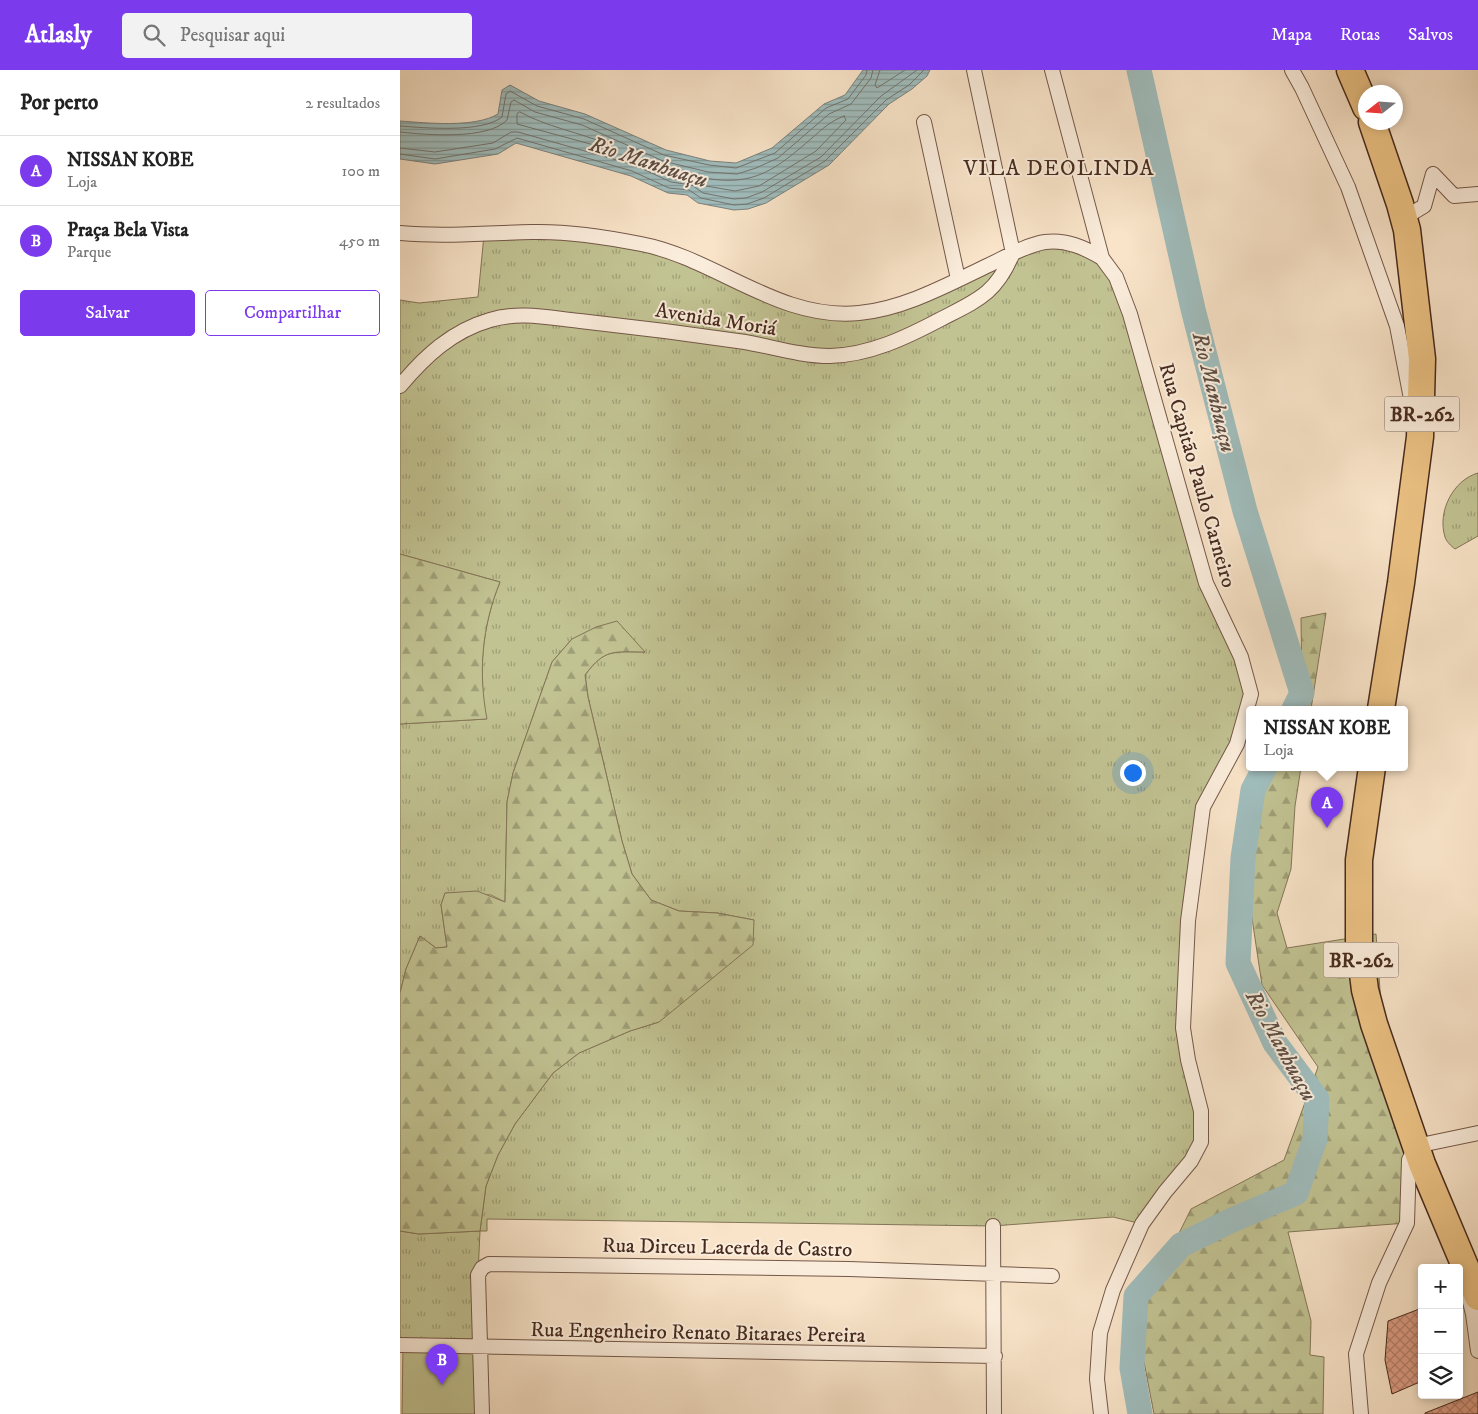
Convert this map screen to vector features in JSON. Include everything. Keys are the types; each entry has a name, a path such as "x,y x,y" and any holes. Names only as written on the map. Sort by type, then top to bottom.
{"highway":[{"path":"1350,70 1358,88"},
{"name":"BR-262","path":"1375,130 1404,218 1422,359 1420,437 1401,583 1381,706"},
{"name":"BR-262","path":"1371,771 1359,860 1361,961 1365,990 1374,1024 1416,1146 1446,1224 1478,1297"}],"street":[{"path":"974,70 1013,253"},
{"path":"1052,70 1102,258"},
{"path":"1292,70 1348,187 1397,326 1416,430 1420,437"},
{"path":"924,122 958,280"},
{"path":"1404,218 1424,206 1434,174 1454,196 1478,194"},
{"path":"400,233 472,235 534,232 591,236 642,244 690,259 746,286 790,304 827,312 858,313 895,305 958,280 1013,253 1045,242 1072,243 1102,258"},
{"name":"Avenida Moriá","path":"400,386 426,356 448,340 488,320 514,315 639,327 745,342 799,353 831,356 855,352 904,338 985,296 1004,276 1013,253"},
{"name":"Rua Capitão Paulo Carneiro","path":"1102,258 1116,277 1130,314 1178,491 1206,583 1242,657 1251,694 1248,706"},
{"name":"Rua Capitão Paulo Carneiro","path":"1101,1414 1097,1379 1100,1333 1113,1290 1142,1224 1192,1161 1201,1142 1200,1111 1188,1060 1183,1028 1188,921 1203,807 1237,744 1246,712"},
{"path":"1361,1414 1356,1354 1379,1283 1407,1223 1409,1160 1416,1146 1478,1133"},
{"path":"1446,1224 1473,1314 1478,1351"},
{"path":"993,1226 994,1414"},
{"name":"Rua Dirceu Lacerda de Castro","path":"482,1414 478,1275 482,1268 489,1264 994,1272 1052,1276"},
{"name":"Rua Engenheiro Renato Bitaraes Pereira","path":"400,1345 481,1348 995,1356"}],"green space":[{"path":"484,235 642,244 827,312 895,305 1013,253 1072,243 1116,277 1178,491 1251,694 1203,807 1183,1028 1201,1142 1142,1224 1113,1217 993,1226 487,1219 487,1231 480,1231 486,1186 498,1155 515,1124 553,1073 579,1053 630,1031 659,1022 754,920 717,913 679,911 651,900 632,874 622,841 588,697 585,675 598,660 610,653 645,652 572,639 552,662 513,773 507,802 505,902 491,895 445,893 441,905 447,947 436,948 420,936 406,969 400,993 400,724 486,719 482,684 483,649 489,615 500,582 400,554 400,300 419,303 478,297"},
{"path":"1478,473 1478,536 1455,549 1445,537 1443,517 1445,508 1449,498 1461,482"},
{"path":"400,554 500,582 489,615 483,649 482,667 487,719 400,724"},
{"path":"1326,613 1311,706 1296,706 1302,693 1301,618"},
{"path":"617,621 645,652 611,653 598,660 585,675 588,697 622,841 632,874 651,900 679,911 717,913 754,920 753,945 659,1022 630,1031 579,1053 553,1073 515,1124 498,1155 486,1186 480,1231 419,1234 400,1231 400,993 406,969 420,936 436,948 447,947 441,905 445,893 477,891 505,902 507,802 513,773 552,662 572,639 596,627"},
{"path":"1263,771 1300,771 1295,806 1291,869 1277,913 1287,948 1376,934 1381,1004 1421,1127 1407,1223 1288,1232 1311,1321 1310,1355 1324,1357 1323,1414 1154,1414 1136,1320 1191,1209 1284,1160 1318,1067 1262,985 1243,858 1253,790"},
{"path":"400,1231 419,1234 480,1231 478,1275 481,1348 400,1345"},
{"path":"403,1346 481,1348 482,1414 402,1414"}],"water":[{"path":"863,70 930,70 927,76 912,89 889,104 829,165 766,203 748,209 734,210 698,203 687,195 668,193 631,176 516,143 498,154 435,164 400,159 400,121 451,124 488,118 498,114 502,90 510,85 539,101 585,114 666,150 710,161 736,163 772,148 824,104 845,95"}],"building":[{"path":"1418,1310 1418,1383 1392,1394 1385,1360 1388,1321"},
{"path":"1478,1392 1478,1414 1425,1414 1463,1399"}],"waterway":[{"name":"Rio Manhuaçu","path":"1139,70 1193,309 1245,511 1302,693 1296,706"},
{"name":"Rio Manhuaçu","path":"1140,1414 1132,1368 1136,1296 1181,1245 1230,1221 1296,1193 1315,1139 1317,1099 1275,1043 1238,963 1243,858 1253,790 1263,771"}],"place":[{"name":"NISSAN KOBE","path":"1327,828"},
{"name":"Praça Bela Vista","path":"442,1385"}],"district":[{"name":"VILA DEOLINDA","path":"1059,167"}]}
